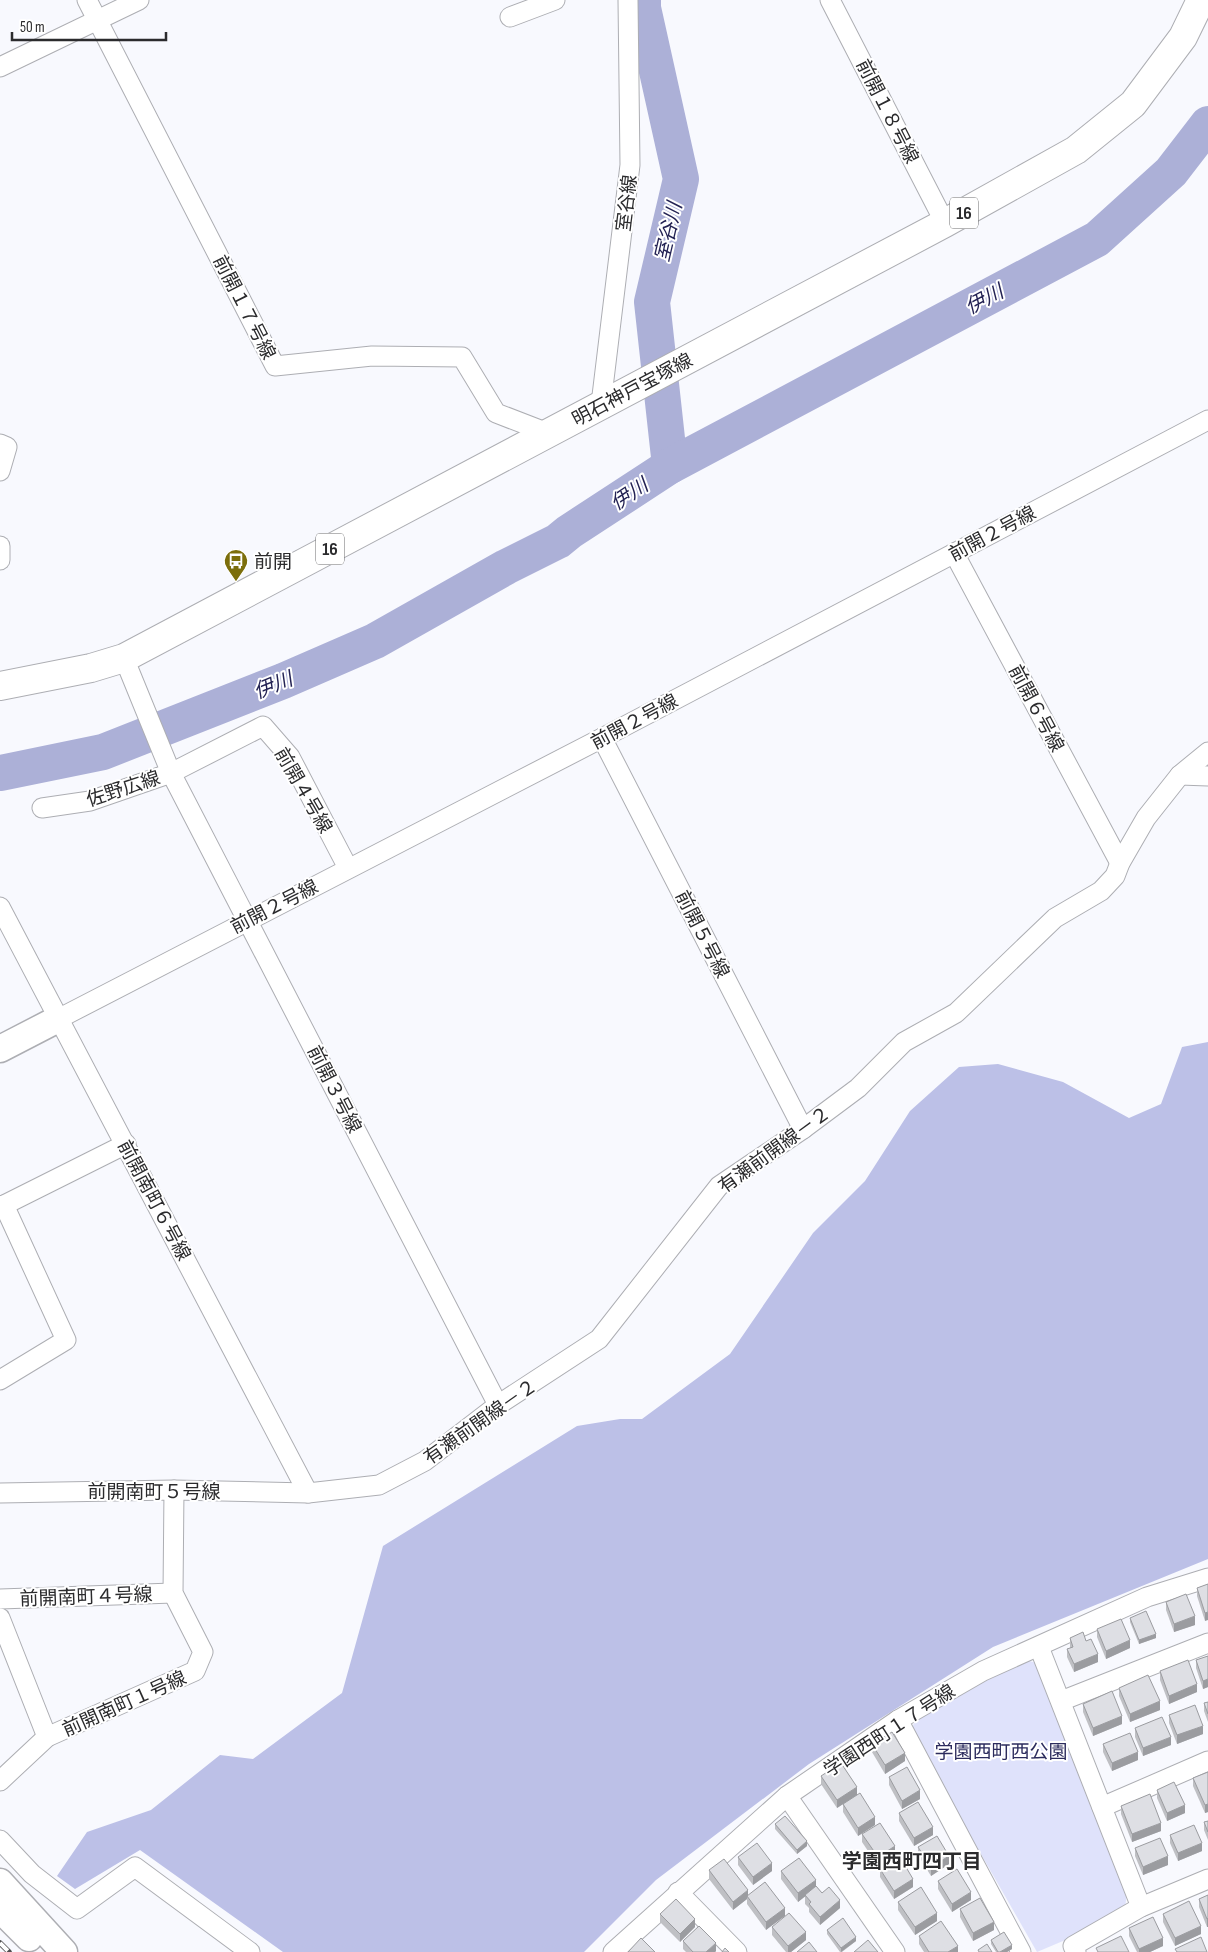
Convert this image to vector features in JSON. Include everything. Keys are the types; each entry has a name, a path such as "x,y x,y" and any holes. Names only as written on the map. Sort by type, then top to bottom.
{"main road":[{"name":"明石神戸宝塚線","path":"0,686 91,668 128,668 601,404 946,223 1076,150 1133,104 1182,37 1201,0"}],"street":[{"name":"前開１７号線","path":"87,0 275,366 372,356 462,357 496,413 548,433"},
{"path":"0,67 139,0"},
{"path":"510,17 555,0"},
{"name":"室谷線","path":"601,404 630,165 628,0"},
{"name":"前開１８号線","path":"830,0 946,223"},
{"name":"前開２号線","path":"58,1019 602,738 1208,420"},
{"path":"0,444 7,447 0,471"},
{"path":"0,546 0,560"},
{"name":"前開６号線","path":"954,553 1120,863"},
{"name":"佐野広線","path":"42,808 90,801 171,773 128,668"},
{"name":"前開４号線","path":"171,773 263,726 290,758 348,868"},
{"name":"前開５号線","path":"602,738 803,1129"},
{"name":"有瀬前開線－２","path":"308,1493 379,1485 425,1461 498,1406 599,1339 719,1186 803,1129 858,1088 904,1042 956,1013 1055,918 1101,891 1115,876 1120,863 1146,818 1180,775 1208,752"},
{"name":"前開３号線","path":"171,773 498,1406"},
{"path":"1180,775 1208,776"},
{"name":"前開南町６号線","path":"0,908 126,1144 308,1493"},
{"path":"0,1049 58,1019"},
{"path":"0,1380 66,1340 2,1206 126,1144"},
{"name":"前開南町５号線","path":"0,1493 174,1490 308,1493"},
{"name":"前開南町１号線","path":"0,1780 47,1737 195,1671 203,1652 173,1593 174,1490"},
{"name":"学園西町１７号線","path":"613,1952 787,1796 898,1720 983,1671 1148,1597 1208,1578"},
{"name":"前開南町４号線","path":"0,1599 173,1593"},
{"path":"0,1618 47,1737"},
{"path":"1061,1701 1208,1643"},
{"path":"1039,1647 1141,1907"},
{"path":"898,1720 1021,1952"},
{"path":"1102,1807 1208,1761"},
{"path":"787,1796 895,1952"},
{"path":"0,1840 32,1874 77,1909 135,1866 250,1952"},
{"path":"1076,1952 1073,1946 1141,1907 1208,1879"},
{"path":"0,1882 64,1952"},
{"path":"678,1892 737,1952"},
{"path":"0,1910 44,1952"}],"green space":[{"name":"学園西町西公園","path":"1026,1660 1040,1664 1127,1892 1125,1909 1063,1941 1037,1952 911,1732 916,1717"}],"shaded area":[{"path":"1208,1042 1208,1559 993,1647 809,1764 656,1880 584,1952 283,1952 140,1850 75,1889 57,1876 87,1832 151,1810 220,1755 253,1759 342,1693 383,1546 577,1426 620,1419 642,1419 730,1354 813,1233 865,1181 910,1111 959,1067 998,1064 1063,1082 1129,1118 1161,1104 1182,1047"}],"building":[{"path":"1208,1584 1208,1612 1205,1613 1197,1588"},
{"path":"1186,1594 1195,1616 1174,1624 1166,1602"},
{"path":"1146,1611 1156,1634 1139,1640 1130,1618"},
{"path":"1121,1619 1130,1640 1106,1651 1097,1629"},
{"path":"1083,1632 1086,1641 1091,1639 1098,1654 1074,1664 1067,1649 1073,1647 1070,1638"},
{"path":"1208,1656 1208,1679 1203,1681 1196,1660"},
{"path":"1188,1660 1197,1684 1169,1696 1160,1671"},
{"path":"1148,1675 1160,1701 1130,1714 1119,1688"},
{"path":"1112,1691 1122,1716 1093,1728 1083,1704"},
{"path":"1208,1702 1208,1714 1204,1703"},
{"path":"1195,1705 1203,1726 1177,1735 1169,1715"},
{"path":"1162,1717 1171,1737 1143,1748 1135,1728"},
{"path":"892,1732 905,1753 885,1765 872,1744"},
{"path":"1130,1733 1138,1752 1112,1763 1103,1744"},
{"path":"841,1763 857,1787 837,1800 821,1776"},
{"path":"907,1767 920,1790 902,1801 889,1777"},
{"path":"1208,1772 1208,1804 1205,1805 1193,1778"},
{"path":"1174,1782 1185,1805 1167,1813 1157,1790"},
{"path":"860,1793 875,1817 858,1828 843,1804"},
{"path":"1150,1794 1161,1823 1132,1834 1121,1806"},
{"path":"918,1802 933,1827 914,1838 899,1813"},
{"path":"785,1816 807,1841 797,1850 775,1824"},
{"path":"1208,1821 1208,1832 1204,1822"},
{"path":"880,1823 895,1846 878,1857 862,1834"},
{"path":"1194,1825 1202,1843 1178,1853 1170,1835"},
{"path":"937,1836 949,1856 931,1867 918,1847"},
{"path":"1160,1838 1168,1856 1143,1867 1135,1848"},
{"path":"757,1843 772,1863 753,1877 738,1857"},
{"path":"900,1857 913,1879 894,1891 880,1869"},
{"path":"799,1858 816,1880 798,1893 781,1871"},
{"path":"724,1859 748,1890 733,1902 709,1870"},
{"path":"957,1869 971,1892 952,1904 938,1881"},
{"path":"765,1882 785,1908 766,1922 747,1896"},
{"path":"816,1886 822,1893 829,1887 840,1900 820,1917 809,1904 811,1902 805,1895"},
{"path":"921,1887 937,1913 915,1927 898,1902"},
{"path":"1208,1895 1208,1918 1207,1919 1199,1899"},
{"path":"980,1898 994,1922 973,1933 960,1909"},
{"path":"676,1899 695,1919 680,1934 660,1914"},
{"path":"1189,1901 1201,1926 1175,1938 1163,1914"},
{"path":"789,1913 806,1932 788,1946 772,1927"},
{"path":"1153,1917 1163,1938 1139,1949 1129,1928"},
{"path":"843,1918 856,1937 841,1948 827,1930"},
{"path":"941,1921 958,1946 948,1952 929,1952 919,1936"},
{"path":"699,1926 716,1943 706,1952 693,1952 683,1941"},
{"path":"1004,1932 1012,1945 998,1952 991,1940"},
{"path":"1121,1936 1129,1952 1098,1952 1096,1948"},
{"path":"1201,1937 1207,1952 1177,1952 1175,1949"},
{"path":"641,1938 655,1952 628,1952"},
{"path":"868,1940 878,1952 854,1952"},
{"path":"809,1942 817,1952 797,1952"},
{"path":"987,1944 992,1952 979,1952 978,1950"}],"waterway":[{"name":"室谷川","path":"643,0 643,8 681,179 652,302 670,466"},
{"name":"伊川","path":"0,773 103,752 283,681 375,641 506,567 558,541 670,466 1097,239 1171,172 1208,124"}],"railway":[{"path":"0,1943 9,1952"}],"place":[{"name":"前開","path":"236,582"}],"district":[{"name":"学園西町四丁目","path":"912,1861"}]}
